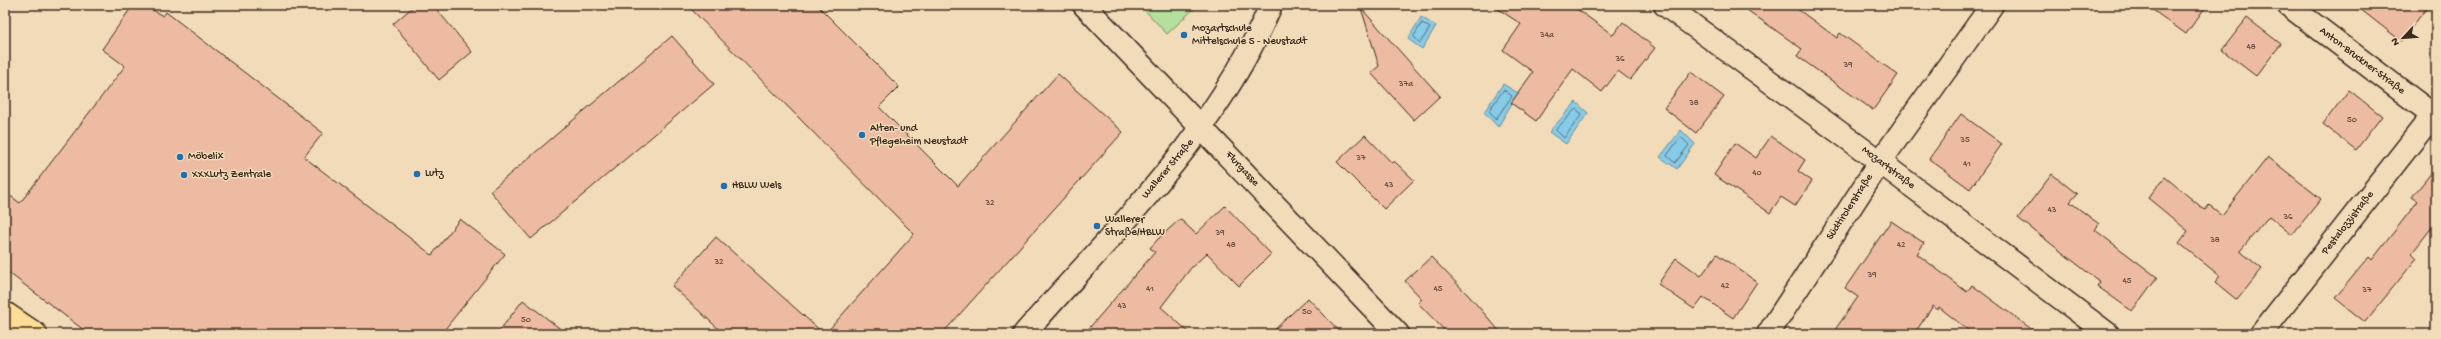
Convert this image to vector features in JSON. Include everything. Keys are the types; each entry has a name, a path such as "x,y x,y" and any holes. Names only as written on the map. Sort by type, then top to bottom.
{"main road":[{"path":"5,313 32,333"}],"street":[{"name":"Flurgasse","path":"1084,5 1398,334"},
{"name":"Wallerer Straße","path":"1024,334 1179,159 1221,100 1259,34 1271,5"},
{"name":"Mozartstraße","path":"1665,5 1880,162 2108,334"},
{"name":"Südtirolerstraße","path":"1768,334 1880,162 1992,5"},
{"name":"Anton-Bruckner-Straße","path":"2288,5 2435,114"},
{"name":"Pestalozzistraße","path":"2261,334 2435,114"}],"green space":[{"path":"1140,5 1198,5 1167,34"}],"water":[{"path":"1421,17 1436,26 1422,49 1408,39"},
{"path":"1503,84 1518,93 1498,127 1484,112"},
{"path":"1576,102 1588,113 1566,144 1549,132"},
{"path":"1681,130 1695,144 1677,169 1660,157"}],"building":[{"name":"XXXLutz Zentrale","path":"133,5 144,5 163,16 166,12 323,133 304,157 432,255 460,219 505,254 441,334 89,334 5,270 5,192 20,203 125,66 102,49"},
{"path":"415,5 433,5 472,52 439,80 393,24"},
{"path":"687,5 817,5 899,87 879,107 958,186 1058,74 1123,132 942,334 825,334 914,234"},
{"path":"1492,5 1571,5 1613,35 1623,22 1655,48 1630,80 1618,71 1602,92 1573,69 1536,121 1511,103 1533,72 1503,50 1521,24"},
{"path":"1740,5 1792,5 1837,38 1840,33 1898,75 1873,110 1797,56 1802,49"},
{"path":"2146,5 2207,5 2186,34"},
{"path":"2355,5 2429,5 2401,41"},
{"path":"1361,8 1440,96 1414,120 1371,73 1379,66"},
{"path":"2247,18 2281,44 2256,76 2222,50"},
{"path":"672,36 714,84 531,239 490,191"},
{"path":"1691,72 1724,97 1696,133 1664,108"},
{"path":"2349,90 2382,116 2356,150 2323,124"},
{"path":"1961,114 2002,144 1970,189 1929,159"},
{"path":"1365,135 1392,163 1394,161 1414,180 1384,209 1337,162"},
{"path":"1771,136 1805,160 1798,171 1812,181 1795,206 1781,197 1770,213 1714,175 1735,143 1756,158"},
{"path":"2268,157 2321,199 2292,235 2269,216 2240,251 2262,269 2237,300 2215,282 2220,276 2179,243 2188,231 2148,198 2165,177 2205,210 2209,205 2222,215"},
{"path":"2436,167 2436,222 2412,253 2417,258 2365,322 2335,298 2369,257 2372,260 2418,201 2412,197"},
{"path":"2052,174 2077,194 2070,202 2099,224 2095,230 2157,277 2132,311 2097,286 2100,282 2018,218"},
{"path":"1225,206 1271,254 1239,286 1207,253 1191,268 1161,307 1191,334 1084,334 1155,252 1150,248 1180,219 1196,234"},
{"path":"1891,221 1924,243 1917,254 1967,292 1972,285 2038,334 1973,334 1939,307 1938,310 1933,306 1914,334 1832,334 1858,297 1845,288"},
{"path":"716,237 824,334 724,334 672,286"},
{"path":"1717,254 1757,282 1733,318 1703,297 1694,309 1658,284 1676,258 1701,276"},
{"path":"1431,257 1470,297 1502,334 1448,334 1418,303 1422,299 1405,281"},
{"path":"1308,298 1342,334 1270,334"},
{"path":"523,300 567,334 497,334"}],"place":[{"name":"Mozartschule Mittelschule 5 - Neustadt","path":"1184,35"},
{"name":"Alten- und Pflegeheim Neustadt","path":"862,135"},
{"name":"Möbelix","path":"180,157"},
{"name":"Lutz","path":"417,174"},
{"name":"XXXLutz Zentrale","path":"184,175"},
{"name":"HBLW Wels","path":"724,186"},
{"name":"Wallerer Straße/HBLW","path":"1097,226"}]}
